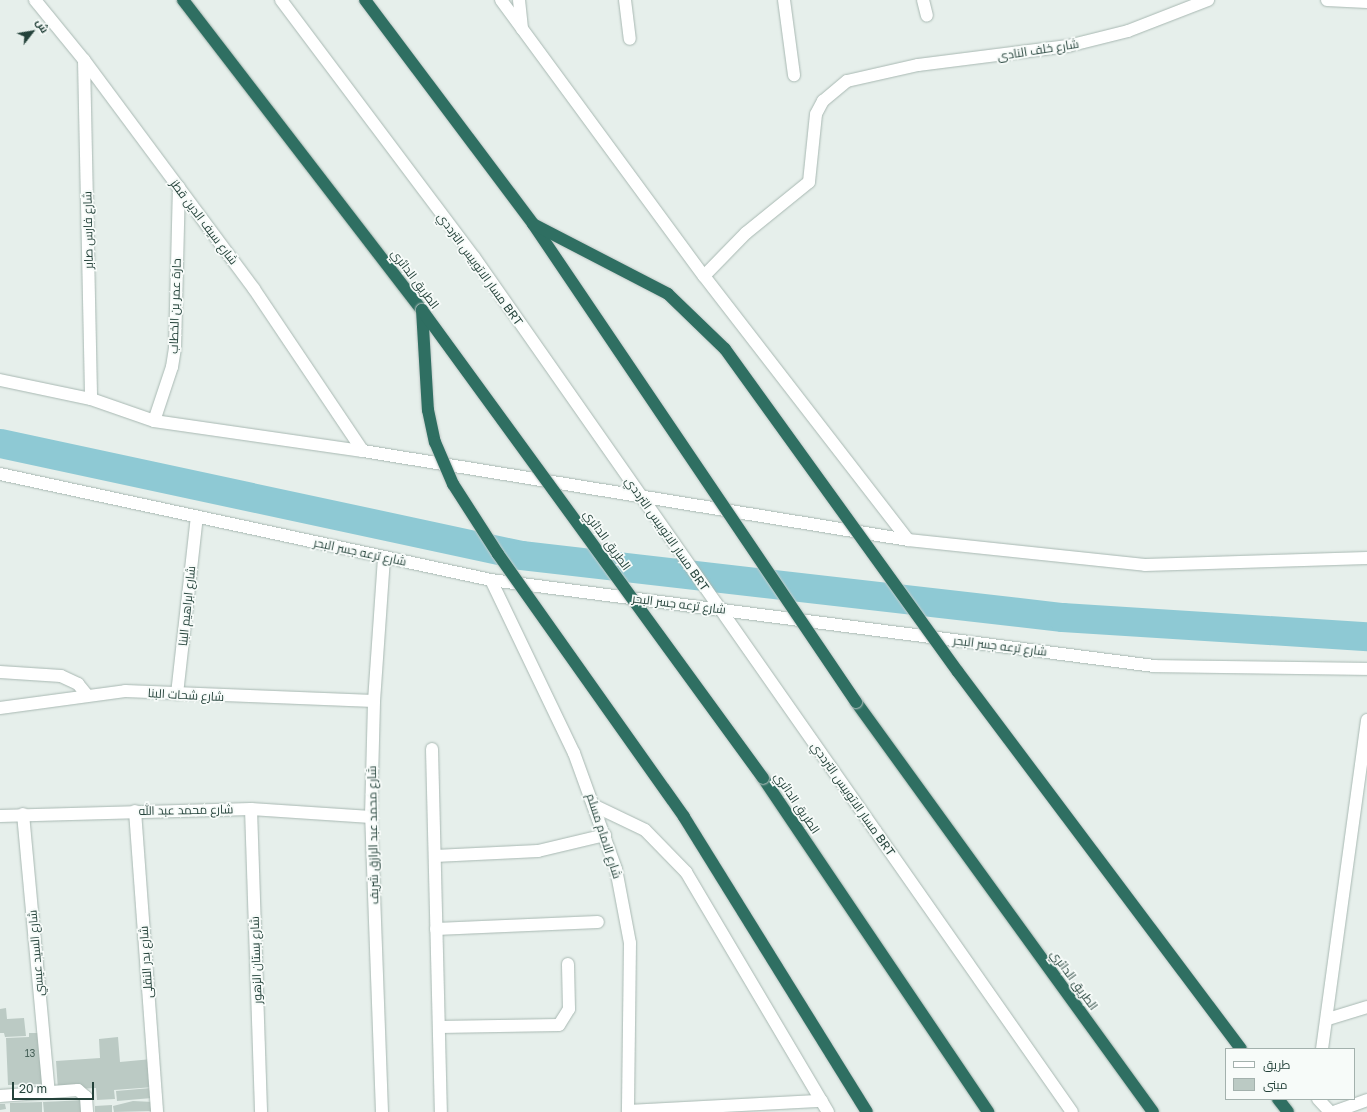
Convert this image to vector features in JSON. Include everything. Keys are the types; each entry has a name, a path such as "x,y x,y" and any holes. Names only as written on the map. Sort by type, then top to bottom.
{"highway":[{"name":"الطريق الدائري","path":"183,0 422,310 763,778 988,1112"},
{"name":"الطريق الدائري","path":"366,0 533,224 856,702 1153,1112"},
{"path":"533,224 668,294 725,349 958,672 1240,1048"},
{"path":"422,310 428,410 435,442 453,484 714,862 867,1112"},
{"path":"969,1083 980,1112"},
{"path":"1279,1100 1288,1112"}],"street":[{"name":"شارع سيف الدين قطز","path":"35,0 84,60 254,289 363,451"},
{"name":"مسار الاتوبيس الترددي BRT","path":"281,0 474,257 1072,1112"},
{"path":"501,0 704,276 908,540"},
{"path":"519,0 522,29"},
{"path":"625,0 630,39"},
{"path":"784,0 794,75"},
{"path":"923,0 927,16"},
{"name":"شارع خلف النادى","path":"704,276 746,233 802,191 813,172 812,129 816,114 834,90 862,77 918,65 1068,46 1128,31 1208,0"},
{"path":"1327,0 1367,2"},
{"name":"شارع فارس صابر","path":"84,60 91,399"},
{"name":"حارة عمر بن الخطاب","path":"154,421 175,348 179,187"},
{"path":"0,380 91,399 154,421 363,451 908,540 1145,565 1367,558"},
{"name":"شارع ترعه جسر البحر","path":"0,474 491,580 1154,666 1367,669"},
{"name":"شارع ابراهيم البنا","path":"178,694 197,517"},
{"name":"شارع محمد عبد الرازق شريف","path":"382,1112 371,817 374,700 384,558"},
{"name":"شارع الامام مسلم","path":"491,580 568,740 595,806 616,869 630,943 628,1112"},
{"path":"0,672 61,676 78,684 86,694"},
{"name":"شارع شحات البنا","path":"0,708 86,694 125,691 374,700"},
{"path":"1322,1048 1328,1019 1367,720"},
{"path":"432,749 441,1112"},
{"path":"595,806 645,830 678,861 828,1112"},
{"name":"شارع محمد عبد الله","path":"0,816 23,814 250,809 371,817"},
{"name":"شارع بستان الزهور","path":"250,809 261,1112"},
{"name":"شارع بدر النقلى","path":"135,811 157,1112"},
{"name":"شارع السيد عيسي","path":"23,814 49,1093"},
{"path":"435,856 538,851 605,835"},
{"path":"436,929 598,922"},
{"path":"439,1027 559,1025 569,1009 568,964"},
{"path":"1328,1019 1367,1007"},
{"path":"0,1096 83,1092 87,1112"},
{"path":"1319,1100 1330,1112"},
{"path":"1334,1112 1367,1100"},
{"path":"628,1112 822,1101"}],"building":[{"path":"6,1008 7,1019 24,1018 26,1036 5,1037 4,1033 0,1033 0,1009"},
{"path":"29,1033 42,1033 45,1084 8,1085 6,1038 29,1037"},
{"path":"118,1037 120,1062 152,1059 154,1087 114,1090 115,1099 97,1100 96,1088 58,1090 56,1061 100,1058 99,1039"},
{"path":"151,1088 152,1098 117,1101 116,1091"},
{"path":"86,1100 86,1112 44,1112 43,1102"},
{"path":"133,1101 153,1102 154,1111 114,1112 113,1106"},
{"path":"42,1102 42,1112 10,1112 10,1103"},
{"path":"0,1104 5,1104 6,1109 0,1110"},
{"path":"112,1105 112,1112 95,1112 95,1106"}],"waterway":[{"path":"0,443 521,555 1062,617 1367,636"}]}
